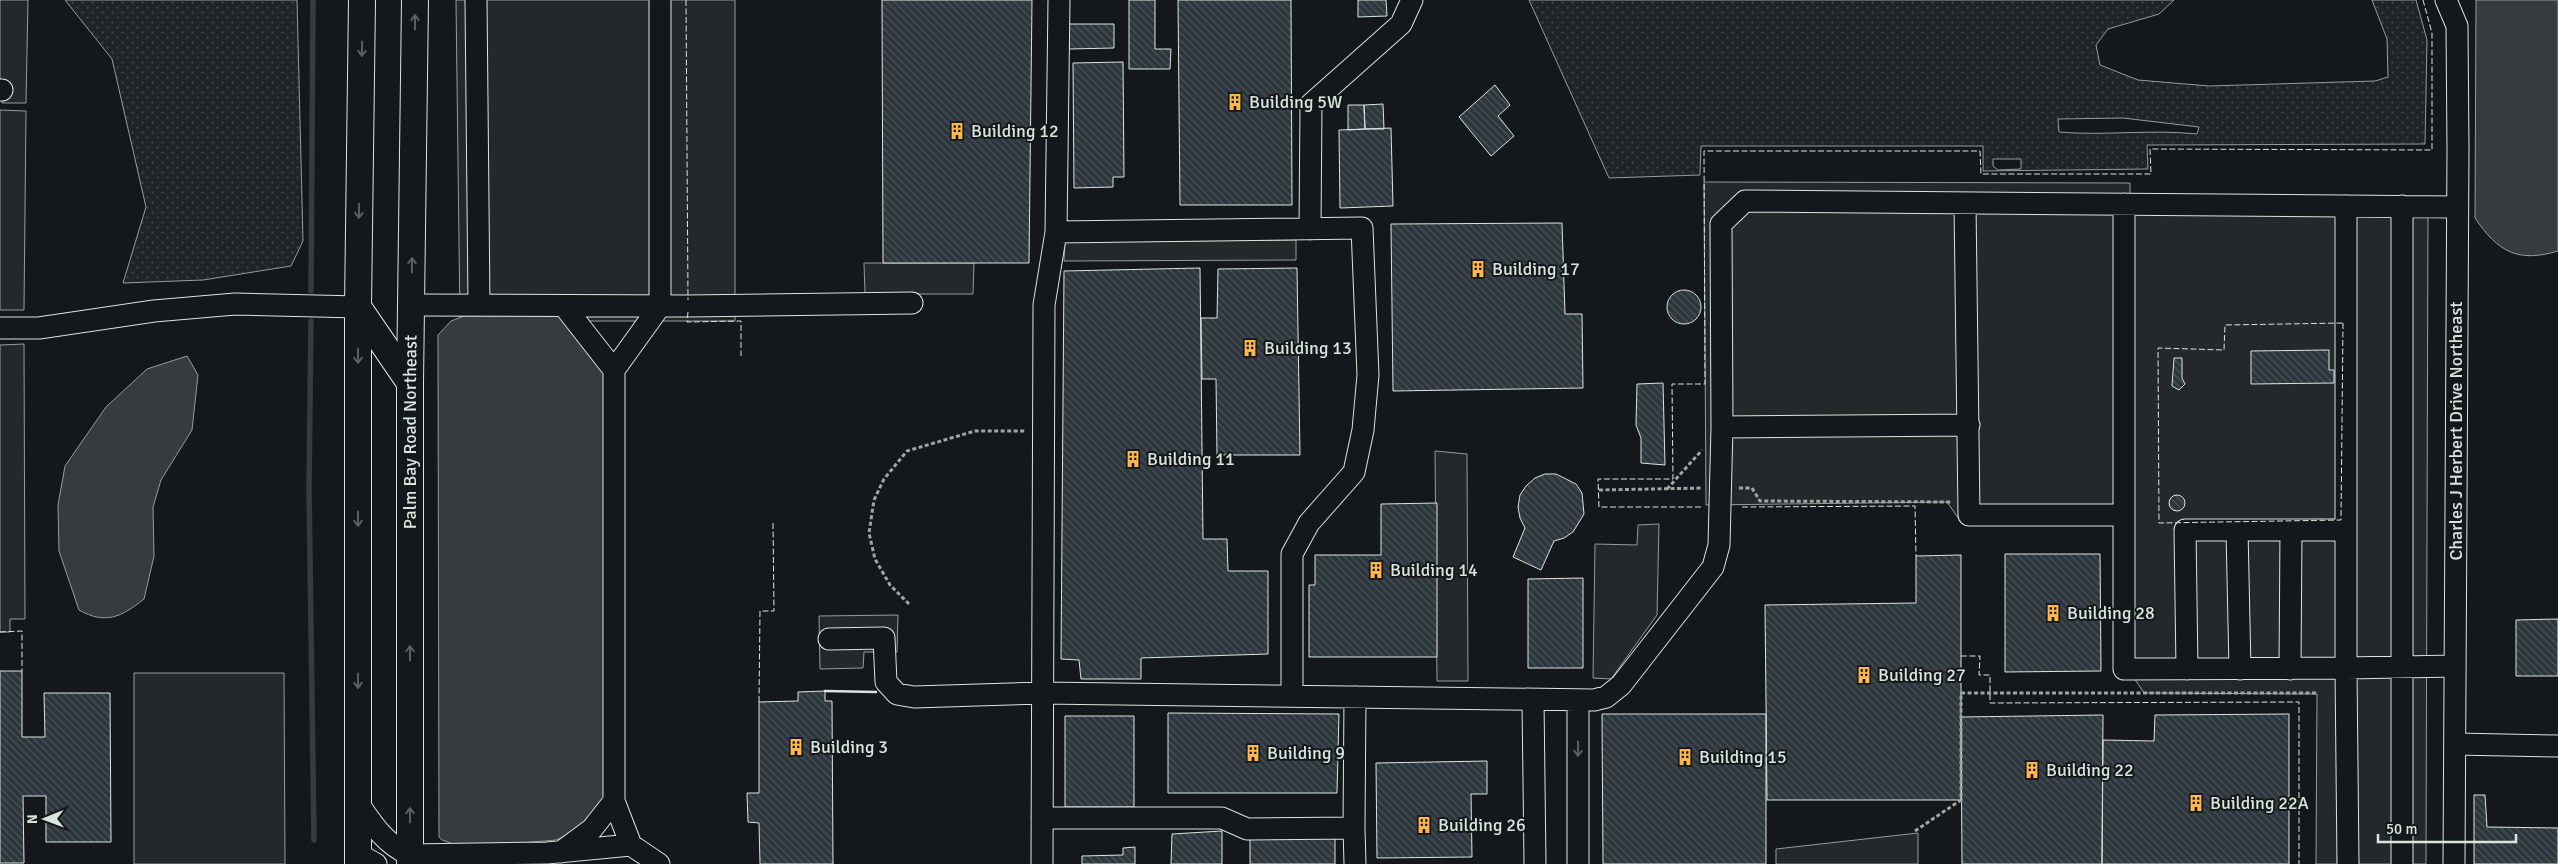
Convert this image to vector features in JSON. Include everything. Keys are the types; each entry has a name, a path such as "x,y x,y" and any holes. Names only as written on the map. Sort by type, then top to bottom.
{"main road":[{"path":"362,0 358,307 358,803 364,861"},
{"name":"Palm Bay Road Northeast","path":"410,859 410,384 415,0"},
{"path":"358,307 410,384"}],"street":[{"path":"476,0 479,305"},
{"path":"659,864 631,845 614,801 614,370 660,306 660,0"},
{"path":"1042,864 1044,305 1056,232 1059,0"},
{"path":"1310,229 1311,104 1401,24 1412,0"},
{"name":"Charles J Herbert Drive Northeast","path":"2446,0 2457,26 2454,864"},
{"path":"829,640 884,638 886,682 897,694 914,696 1043,693 1533,700 1594,700 1606,697 1621,685 1713,567 1719,545 1722,427 1721,224 1745,201 2457,206"},
{"path":"1966,203 1969,515 2124,515"},
{"path":"2124,204 2124,670 2455,666"},
{"path":"2346,206 2348,864"},
{"path":"2402,206 2402,864"},
{"path":"1056,232 1362,228 1368,375 1363,430 1354,472 1309,523 1292,554 1292,696"},
{"path":"412,305 660,306 912,303"},
{"path":"0,328 39,328 154,311 235,304 358,307"},
{"path":"564,306 614,370"},
{"path":"1722,427 1969,425"},
{"path":"2187,669 2185,530 2346,530"},
{"path":"2238,530 2240,669"},
{"path":"2290,669 2291,530"},
{"path":"1354,697 1355,864"},
{"path":"1533,700 1535,864"},
{"path":"1578,700 1578,864"},
{"path":"2455,744 2558,746"},
{"path":"560,852 592,829 614,801"},
{"path":"358,803 381,835 394,848 410,859 560,852 631,845"},
{"path":"1042,818 1222,818 1247,829 1354,828"}],"path":[{"path":"1667,489 1722,427"},
{"path":"909,604 890,585 874,559 869,533 874,500 884,479 908,451 975,431 1043,431"},
{"path":"1599,490 1752,488 1760,500 1969,502"},
{"path":"1915,831 1961,800 1961,694 2317,694"}],"shaded area":[{"path":"0,0 28,0 26,103 2,103 0,78"},
{"path":"65,0 297,0 303,241 291,266 203,280 123,283 146,207 112,59"},
{"path":"456,0 735,0 735,321 460,321"},
{"path":"1529,0 2174,0 2159,14 2108,29 2096,45 2100,65 2138,80 2209,86 2375,81 2388,77 2387,39 2372,0 2416,0 2427,40 2425,144 2147,145 2148,169 1983,171 1983,146 1701,146 1700,175 1609,178","holes":["2123,118 2199,127 2197,134 2059,132 2058,119","1993,159 2021,159 2021,169 1998,170 1993,166"]},
{"path":"2476,0 2558,0 2558,251 2531,256 2510,252 2492,239 2475,218"},
{"path":"0,110 26,111 24,310 0,310"},
{"path":"1704,182 2130,183 2130,204 2428,206 2426,864 2316,864 2317,694 2144,693 2128,669 2128,521 1961,522 1947,502 1706,505"},
{"path":"1296,240 1296,260 1064,261 1065,242"},
{"path":"864,263 974,263 973,294 865,294"},
{"path":"464,316 560,316 602,368 611,402 613,772 599,810 581,829 556,840 521,843 453,844 439,837 438,335 451,321"},
{"path":"24,344 25,619 10,619 10,632 0,632 0,345"},
{"path":"187,356 198,375 192,430 161,480 153,507 154,556 144,599 113,617 105,618 89,615 79,610 59,551 58,505 65,466 106,407 147,369"},
{"path":"1435,451 1467,454 1468,681 1437,681"},
{"path":"1659,524 1657,615 1611,679 1593,678 1595,544 1637,545 1638,525"},
{"path":"898,615 897,652 864,652 863,668 820,669 819,616"},
{"path":"134,673 284,673 285,864 134,864"},
{"path":"1918,833 1918,864 1776,864 1776,849"}],"building":[{"name":"Building 12","path":"882,0 1032,0 1029,263 883,263"},
{"path":"1129,0 1155,0 1155,49 1171,49 1170,69 1129,69"},
{"name":"Building 5W","path":"1178,0 1291,0 1292,205 1180,205"},
{"path":"1358,0 1386,0 1387,16 1358,17"},
{"path":"1069,24 1114,24 1114,48 1069,49"},
{"path":"1123,62 1124,177 1113,177 1113,187 1074,188 1073,63"},
{"path":"1495,85 1510,105 1498,116 1514,136 1491,156 1459,117"},
{"path":"1383,104 1384,129 1365,129 1364,105"},
{"path":"1348,105 1364,105 1365,129 1348,130"},
{"path":"1391,128 1393,206 1340,208 1339,130"},
{"name":"Building 17","path":"1562,223 1565,314 1582,314 1583,388 1393,391 1391,224"},
{"name":"Building 11","path":"1200,268 1203,539 1227,539 1228,571 1268,571 1268,654 1141,658 1141,679 1081,679 1079,660 1061,659 1064,271"},
{"name":"Building 13","path":"1297,268 1300,455 1217,455 1216,379 1202,379 1201,318 1217,318 1218,269"},
{"path":"1684,290 1696,295 1701,307 1696,319 1684,324 1672,319 1667,307 1672,295"},
{"path":"2329,350 2329,370 2334,370 2334,383 2251,384 2251,351"},
{"path":"2174,358 2182,358 2182,378 2185,384 2179,390 2172,386"},
{"path":"1663,383 1665,465 1641,463 1641,438 1636,425 1637,384"},
{"path":"1545,474 1556,474 1576,484 1582,493 1584,514 1573,532 1564,538 1554,541 1541,570 1513,557 1525,528 1520,518 1518,507 1520,495 1535,478"},
{"path":"2174,495 2180,495 2185,500 2183,509 2174,511 2169,506 2169,500"},
{"name":"Building 14","path":"1437,503 1437,657 1309,657 1309,585 1315,585 1315,555 1381,555 1381,504"},
{"name":"Building 28","path":"2005,554 2100,554 2101,671 2005,672"},
{"name":"Building 27","path":"1961,555 1961,800 1767,800 1765,605 1916,603 1916,556"},
{"path":"1583,578 1583,668 1528,668 1528,579"},
{"path":"2558,619 2558,676 2516,676 2516,620"},
{"path":"0,671 22,671 22,737 45,737 44,693 110,693 111,842 46,842 46,796 23,796 24,863 0,863"},
{"name":"Building 3","path":"825,691 825,701 832,701 833,864 760,864 759,823 748,822 747,793 759,793 759,702 798,701 798,692"},
{"name":"Building 9","path":"1168,713 1339,714 1337,793 1168,793"},
{"name":"Building 15","path":"1602,714 1766,714 1766,864 1603,864"},
{"name":"Building 22A","path":"2289,714 2289,864 2102,864 2103,740 2154,741 2155,715"},
{"name":"Building 22","path":"2103,715 2102,864 1962,864 1961,717"},
{"path":"1065,716 1134,716 1134,807 1065,807"},
{"name":"Building 26","path":"1487,761 1487,794 1471,794 1472,857 1377,858 1376,763"},
{"path":"2474,795 2485,795 2487,827 2558,828 2558,864 2474,864"},
{"path":"1222,831 1222,864 1171,864 1172,834"},
{"path":"1250,838 1335,838 1335,864 1250,864"},
{"path":"1135,847 1135,864 1082,864 1082,856 1123,855 1123,848"}],"waterway":[{"path":"311,291 313,0"},
{"path":"311,321 309,487 314,840"}],"fence":[{"path":"686,0 688,300"},
{"path":"1701,507 1599,507 1598,479 1673,479 1672,384 1705,384 1704,151 1980,151 1981,174 2151,174 2150,149 2432,150 2432,33 2423,0"},
{"path":"688,312 687,322 741,321 741,356"},
{"path":"2343,323 2341,520 2159,523 2158,348 2224,350 2225,325 2343,323"},
{"path":"1742,507 1915,506 1916,556"},
{"path":"759,702 760,611 774,611 773,521"},
{"path":"0,632 22,631 22,671"},
{"path":"1961,656 1980,656 1979,675 1990,675 1990,703 2299,702 2299,864"}],"wall":[{"path":"825,691 876,692"}],"place":[{"name":"Building 5W","path":"1235,102"},
{"name":"Building 12","path":"957,131"},
{"name":"Building 17","path":"1478,269"},
{"name":"Building 13","path":"1250,348"},
{"name":"Building 11","path":"1133,459"},
{"name":"Building 14","path":"1376,570"},
{"name":"Building 28","path":"2053,613"},
{"name":"Building 27","path":"1864,675"},
{"name":"Building 3","path":"796,747"},
{"name":"Building 9","path":"1253,753"},
{"name":"Building 15","path":"1685,757"},
{"name":"Building 22","path":"2032,770"},
{"name":"Building 22A","path":"2196,803"},
{"name":"Building 26","path":"1424,825"}]}
